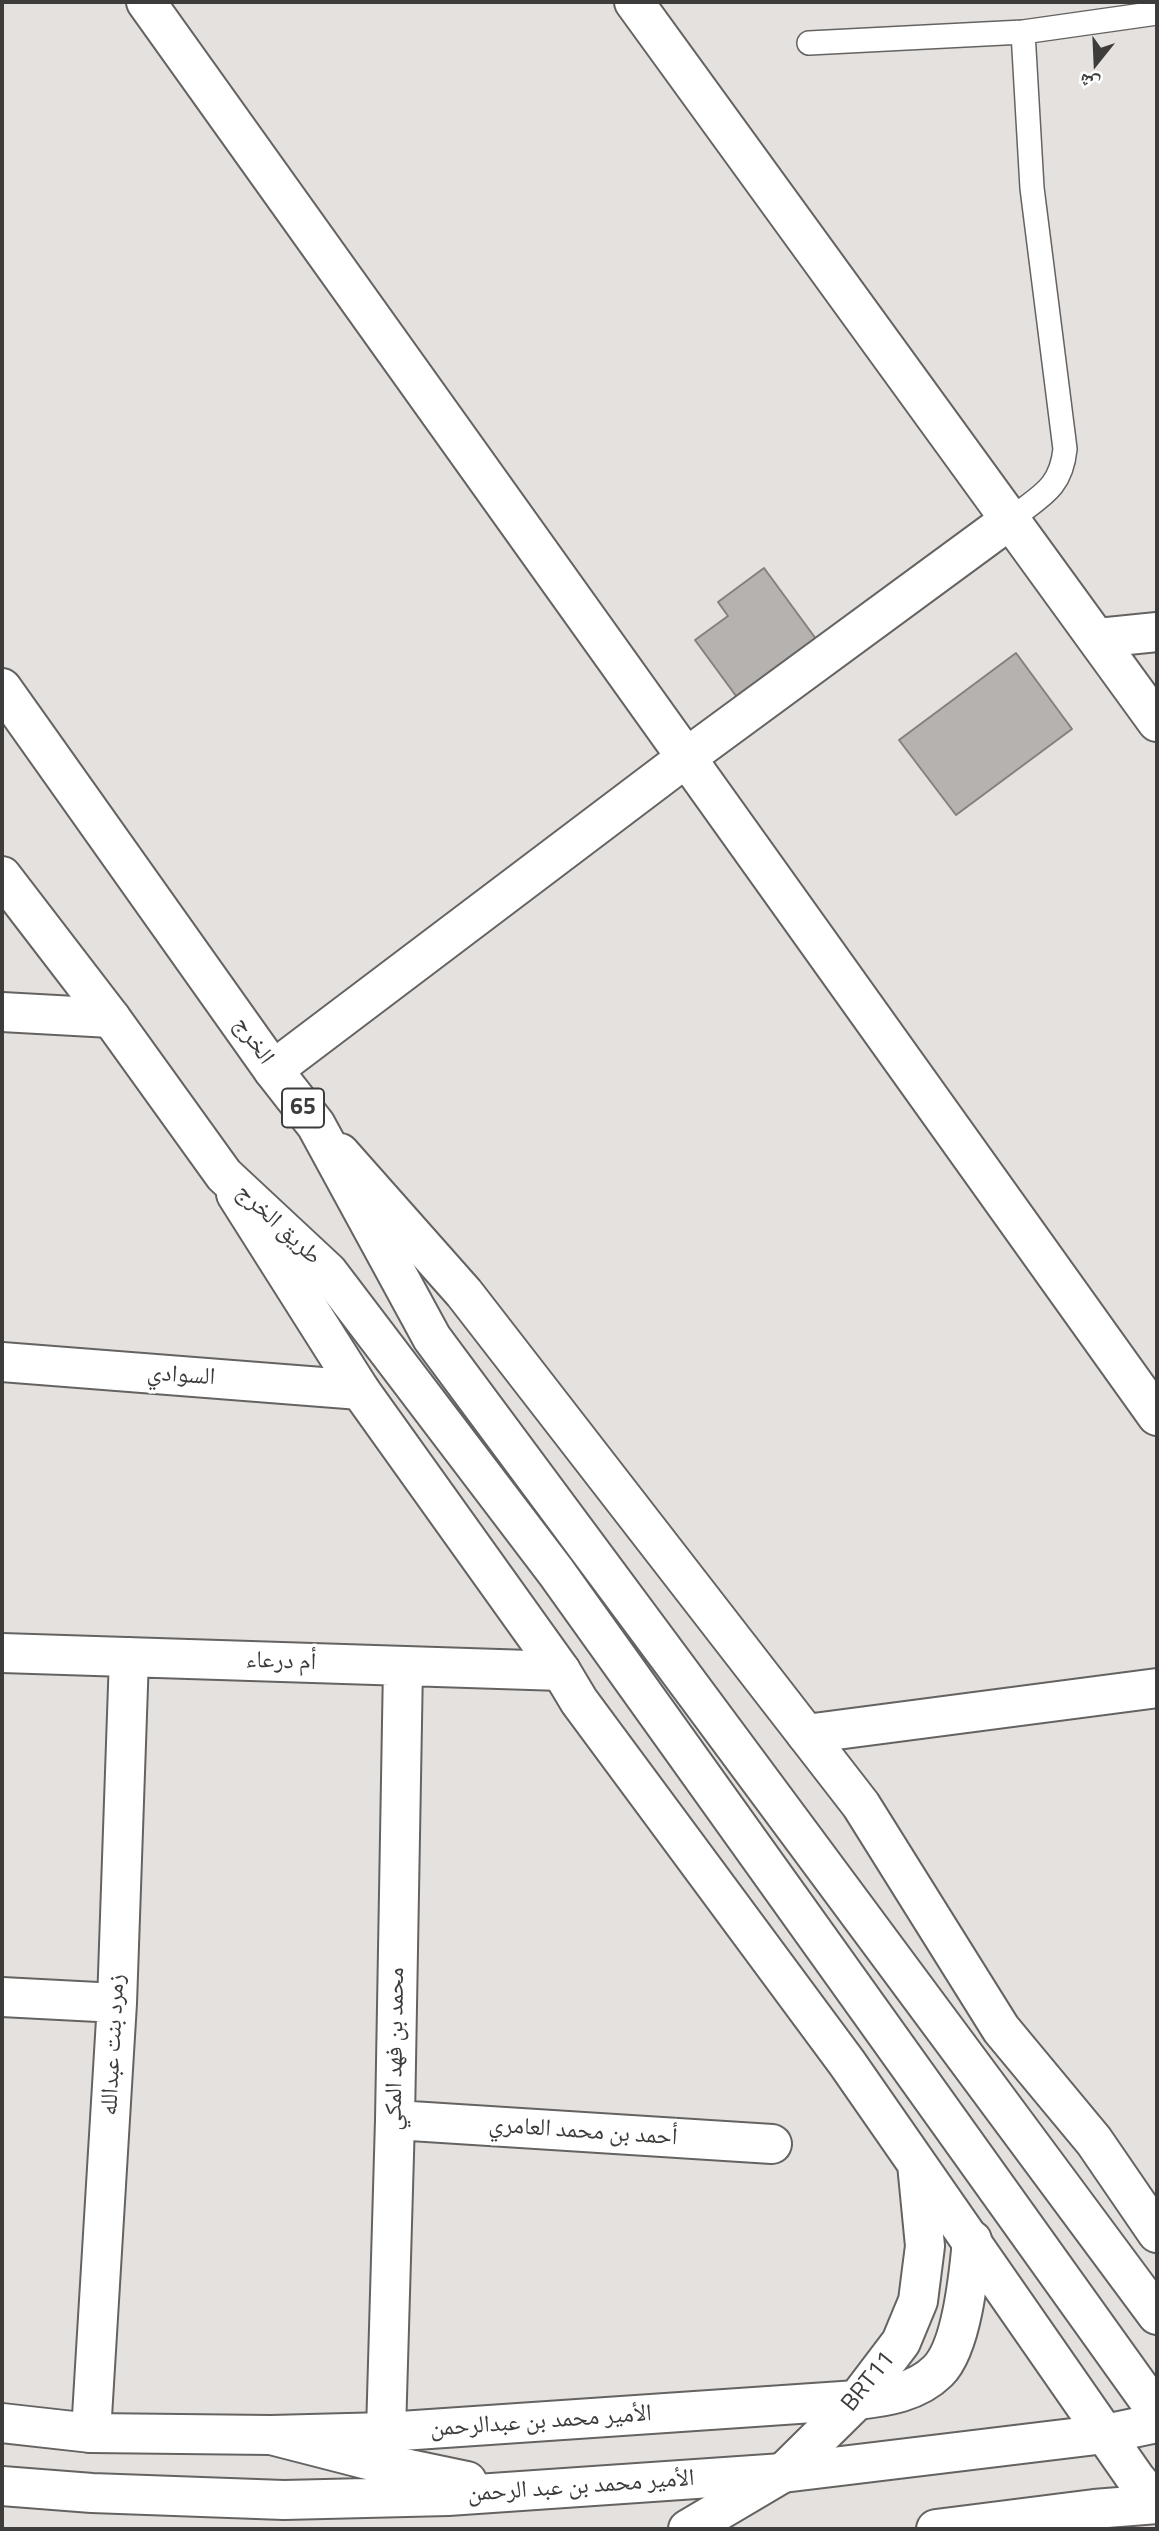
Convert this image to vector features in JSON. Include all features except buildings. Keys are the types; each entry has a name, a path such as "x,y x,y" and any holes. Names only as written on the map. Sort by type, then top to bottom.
{"main road":[{"path":"146,2 1157,1416"},
{"path":"634,2 1157,722"},
{"path":"273,1070 687,757 1011,519"},
{"path":"1098,638 1157,632"},
{"name":"الخرج","path":"2,688 273,1070 316,1125 432,1338 1157,2315"},
{"name":"طريق الخرج","path":"2,876 111,1018 224,1175 328,1272 556,1572 1157,2412"},
{"path":"2,1012 111,1018"},
{"path":"316,1125 464,1293 861,1805 1001,2029 1094,2141 1157,2233"},
{"path":"224,1175 360,1390 561,1671 579,1701 839,2052 1150,2496"},
{"name":"السوادي","path":"2,1362 360,1390"},
{"name":"أم درعاء","path":"2,1653 561,1671"},
{"name":"زمرد بنت عبدالله","path":"91,2433 117,2003 129,1657"},
{"name":"محمد بن فهد المكي","path":"386,2432 403,1666"},
{"path":"806,1734 1157,1688"},
{"path":"2,1997 117,2003"},
{"name":"أحمد بن محمد العامري","path":"395,2120 772,2144"},
{"path":"1094,2141 1157,2196"},
{"name":"BRT11","path":"688,2529 783,2473 858,2400 901,2342 918,2301 925,2246 917,2162"},
{"name":"الأمير محمد بن عبدالرحمن","path":"2,2423 91,2433 271,2435 386,2432 888,2396 925,2381 940,2369 951,2349 964,2304 972,2240"},
{"path":"1150,2496 1157,2424"},
{"name":"الأمير محمد بن عبد الرحمن","path":"2,2486 92,2493 284,2500 448,2496 783,2473 1105,2434 1157,2424"},
{"path":"271,2435 376,2462 524,2491"},
{"path":"936,2529 1094,2509 1150,2496"}],"lane":[{"path":"809,43 1023,32 1157,13"},
{"path":"1011,519 1052,486 1063,469 1065,449 1032,188 1023,32"}]}
